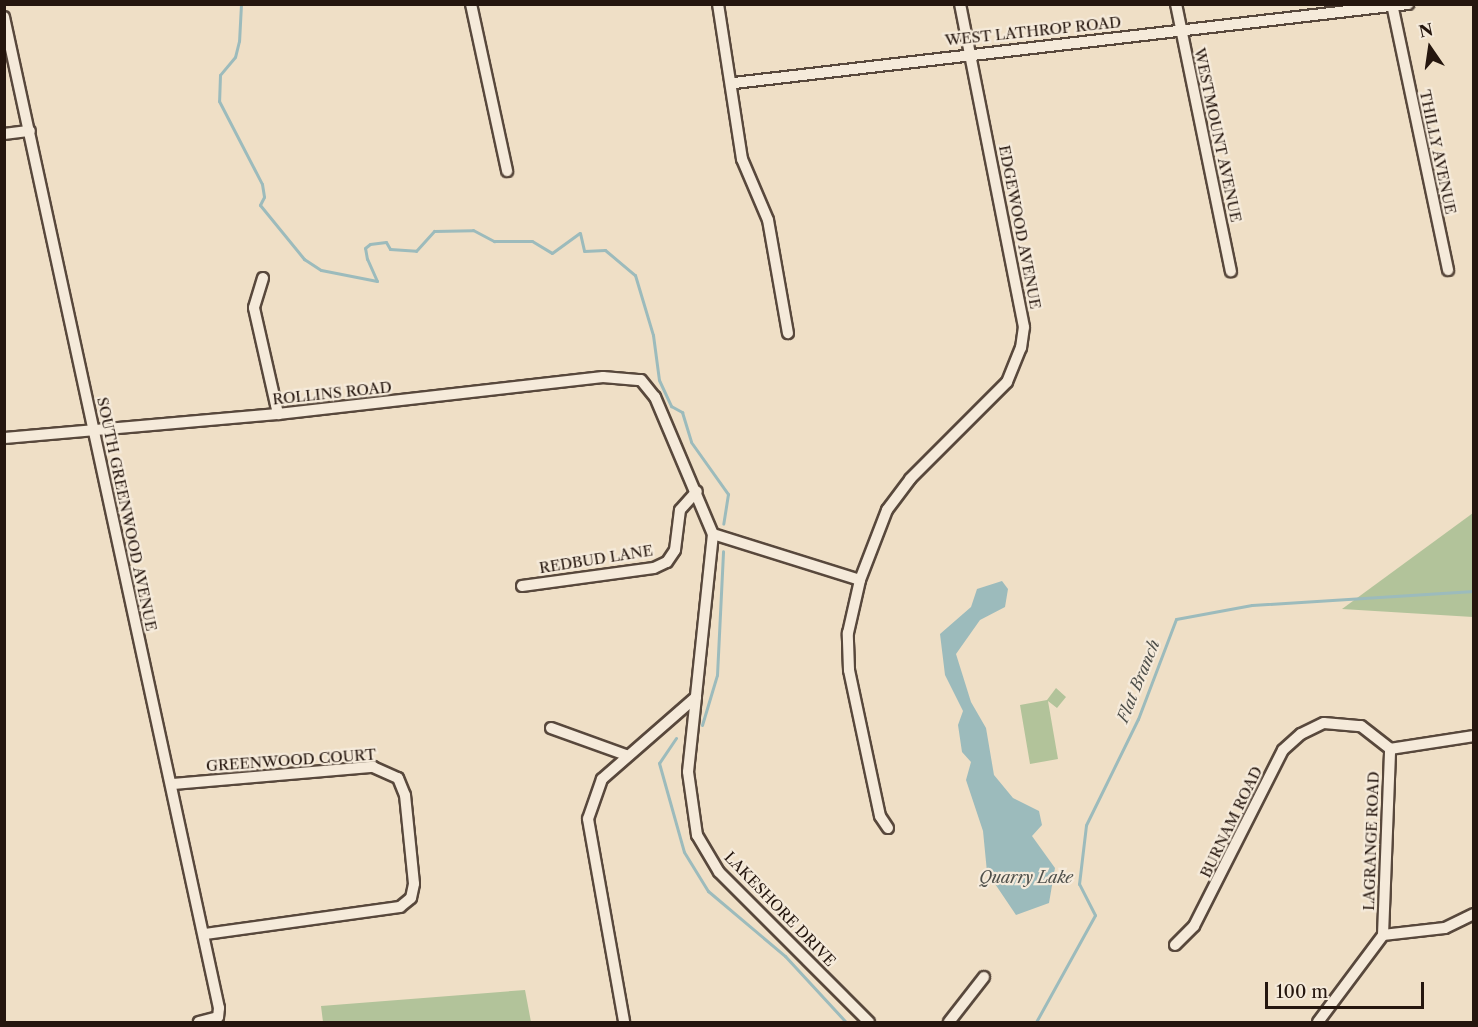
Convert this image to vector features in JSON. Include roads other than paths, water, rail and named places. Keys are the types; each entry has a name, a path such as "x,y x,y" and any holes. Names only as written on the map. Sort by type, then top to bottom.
{"street":[{"path":"471,4 507,171"},
{"path":"718,4 734,83 742,159 768,220 788,333"},
{"name":"EDGEWOOD AVENUE","path":"888,828 880,816 849,670 848,633 860,580 887,510 910,479 1007,382 1021,348 1022,300 960,4"},
{"name":"WESTMOUNT AVENUE","path":"1176,4 1231,271"},
{"name":"WEST LATHROP ROAD","path":"734,83 970,53 1408,4"},
{"name":"THILLY AVENUE","path":"1392,5 1448,270"},
{"name":"SOUTH GREENWOOD AVENUE","path":"4,17 149,696 173,784 205,934 218,1017 199,1023"},
{"path":"4,134 30,131"},
{"path":"263,278 254,308 278,414"},
{"name":"ROLLINS ROAD","path":"4,438 278,414 623,376 641,381 655,397 697,491"},
{"path":"697,491 713,534 860,580"},
{"name":"REDBUD LANE","path":"522,586 654,568 667,562 675,550 680,510 697,491"},
{"name":"LAKESHORE DRIVE","path":"713,534 688,772 697,835 719,872 869,1023"},
{"path":"624,1023 588,819 602,779 626,755 696,697"},
{"name":"BURNAM ROAD","path":"1175,945 1194,926 1283,750 1301,734 1324,723 1361,726 1390,749"},
{"path":"551,728 626,755"},
{"path":"1390,749 1473,736"},
{"name":"LAGRANGE ROAD","path":"1383,935 1390,749"},
{"name":"GREENWOOD COURT","path":"173,784 373,767 398,778 405,795 414,884 411,898 400,907 205,934"},
{"path":"1318,1023 1383,935 1445,928 1473,914"},
{"path":"949,1023 984,976"}],"water":[{"name":"Quarry Lake","path":"1002,581 1008,589 1005,607 980,620 956,654 971,702 986,728 994,775 1013,798 1039,811 1042,825 1032,836 1055,868 1049,903 1016,915 987,872 983,831 966,780 971,762 962,752 958,725 963,711 945,675 940,634 971,607 977,589"}],"waterway":[{"path":"241,4 239,41 235,57 220,75 219,101 262,184 264,197 260,205 304,259 321,270 377,281 367,259 365,248 370,244 386,242 390,249 416,251 434,231 473,230 494,241 532,241 552,253 580,233 584,251 605,250 635,275 653,335 659,380 671,406 682,412 691,442 728,494 723,524"},
{"path":"702,725 717,675 723,551"},
{"name":"Flat Branch","path":"1036,1022 1095,915 1079,884 1086,825 1138,719 1176,619 1252,605 1474,591"},
{"path":"676,738 659,763 684,852 708,891 785,956 846,1022"}]}
